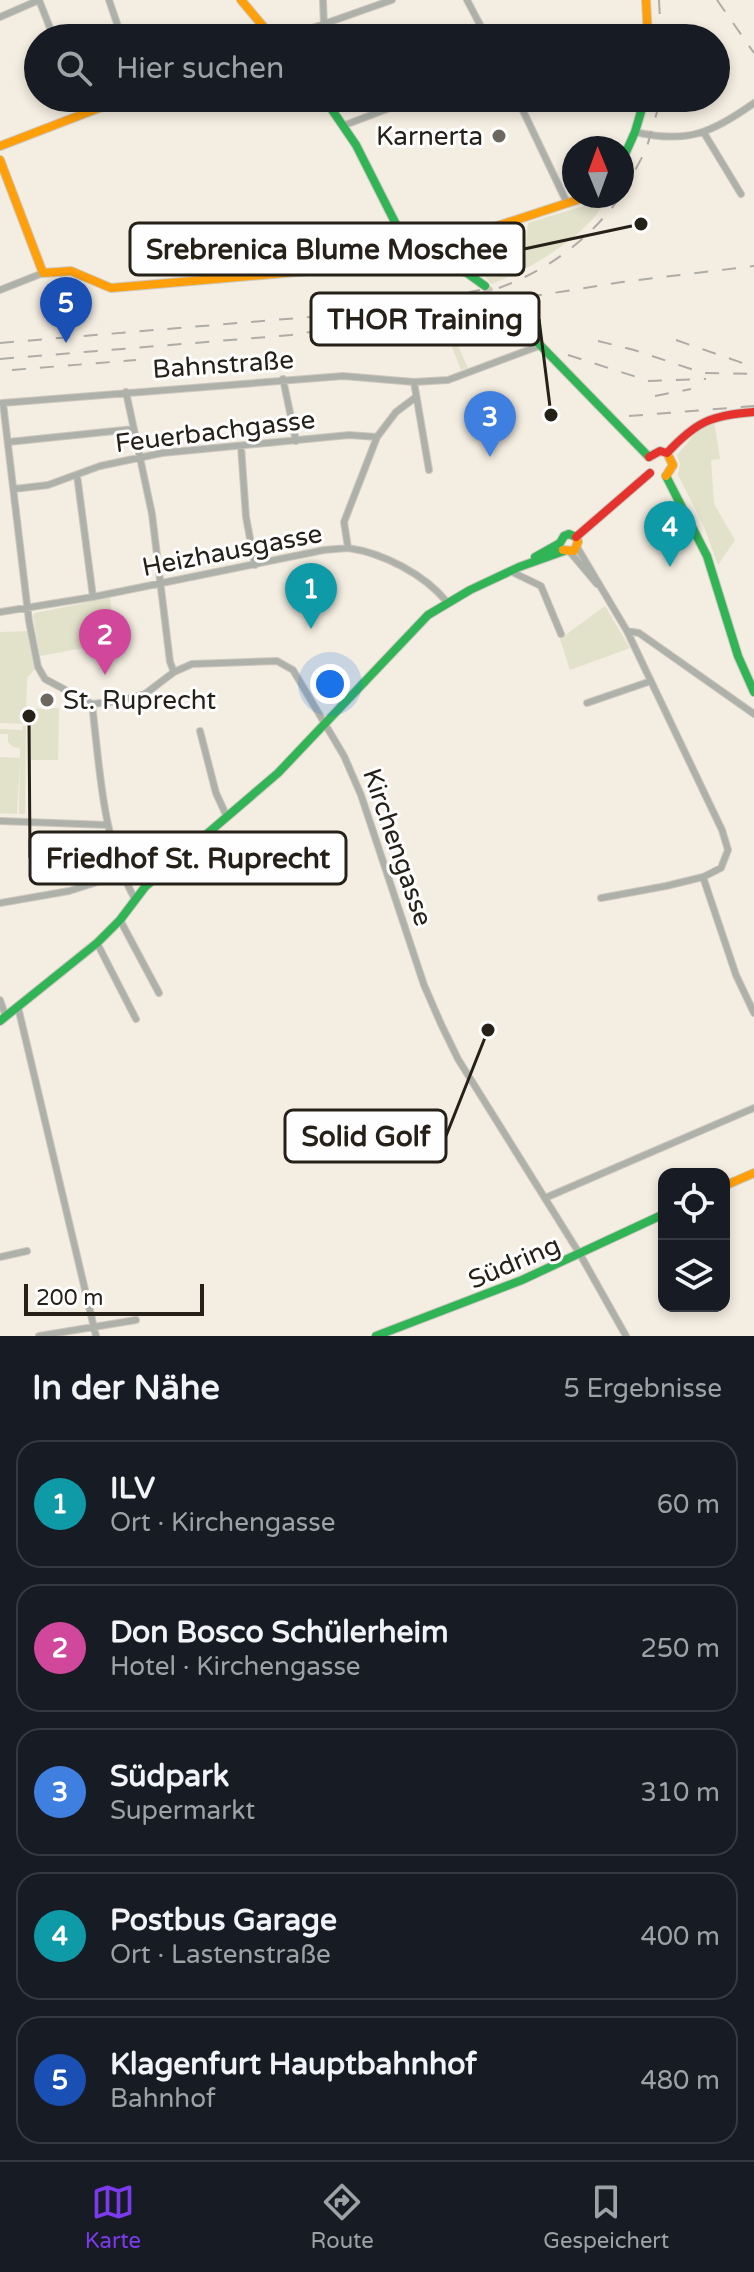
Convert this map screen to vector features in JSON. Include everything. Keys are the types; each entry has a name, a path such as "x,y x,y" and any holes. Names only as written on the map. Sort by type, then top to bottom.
{"street":[{"path":"0,17 39,0 48,24"},
{"path":"109,0 117,24"},
{"path":"241,0 261,24"},
{"path":"323,0 324,24"},
{"path":"329,24 392,0"},
{"path":"467,0 480,24"},
{"path":"646,0 647,24"},
{"path":"635,132 668,138 704,133 716,129 754,103"},
{"path":"0,146 89,112"},
{"path":"335,112 345,125 407,246 415,252 471,273 485,286"},
{"path":"345,125 379,112"},
{"path":"524,112 562,192"},
{"path":"633,136 641,112"},
{"path":"704,133 741,194"},
{"path":"0,160 43,273"},
{"path":"0,290 43,273 71,271 111,288 355,267 446,243 562,205"},
{"path":"446,243 447,257 452,266"},
{"path":"506,310 649,457"},
{"name":"Bahnstraße","path":"1,403 283,379 352,376 414,382 459,376 539,346"},
{"path":"283,379 296,441"},
{"path":"414,382 429,470"},
{"path":"126,392 141,458 162,583 170,662 174,672"},
{"name":"Heizhausgasse","path":"0,612 28,610 324,550 348,548 344,522 377,437 396,412 416,397"},
{"path":"1,403 38,667 45,679 92,704 108,825 123,874 135,899"},
{"path":"667,453 685,433 709,416 754,412"},
{"path":"8,442 134,429"},
{"name":"Feuerbachgasse","path":"14,489 48,485 100,466 162,453 349,435 377,437"},
{"path":"241,446 246,517 255,565"},
{"path":"649,457 660,451 667,453 673,465 666,476"},
{"path":"649,457 647,467 650,473 666,476"},
{"path":"0,1000 3,1019 97,943 164,870 278,773 428,615 447,602 570,546 650,473"},
{"path":"77,475 93,597"},
{"path":"666,476 707,556 738,656 754,692"},
{"path":"570,546 627,631 728,850 721,868 703,877 601,898"},
{"path":"348,548 404,568 434,587 447,602"},
{"path":"515,569 541,586 561,634"},
{"path":"627,631 639,633 754,714"},
{"name":"Kirchengasse","path":"92,704 145,694 174,672 200,663 263,660 284,662 293,670 327,724 361,795 424,985 458,1059 581,1256 626,1336"},
{"path":"587,703 651,681"},
{"path":"200,731 216,793 227,817"},
{"path":"0,821 108,825"},
{"path":"0,903 69,891 123,874 145,877 164,870"},
{"path":"703,877 736,975 754,1013"},
{"path":"120,920 159,993"},
{"path":"97,943 136,1019"},
{"path":"18,1007 96,1336"},
{"path":"545,1198 754,1108"},
{"path":"730,1183 754,1173"},
{"name":"Südring","path":"376,1336 501,1291 581,1256 658,1217"},
{"path":"0,1257 27,1251"},
{"path":"39,1336 136,1320"}],"green space":[{"path":"577,208 601,208 588,224 558,249 523,270 491,284 485,276 506,270 506,267 525,259 528,223"},
{"path":"498,311 520,335 521,343 519,345 501,320 450,328 468,368 461,370 441,319"},
{"path":"714,421 720,459 711,460 714,504 735,540 718,565 703,524 678,475 680,464 677,455 699,429"},
{"path":"110,598 116,642 40,656 35,613"},
{"path":"605,606 630,648 570,670 560,639"},
{"path":"29,631 35,669 27,678 26,709 59,708 58,760 28,760 28,724 0,723 0,632"},
{"path":"26,726 25,814 19,814 20,759 17,814 0,813 0,757 20,758 20,748 13,747 8,742 8,734 0,734 0,729 22,730"}],"tunnel":[{"path":"485,286 506,310"}],"railway":[{"path":"659,0 660,24"},
{"path":"717,0 754,53"},
{"path":"634,172 646,150 657,112"},
{"path":"472,296 516,281 556,260 591,231 611,208"},
{"path":"0,359 291,335 622,282 754,266"},
{"path":"358,308 426,301 480,290"},
{"path":"0,343 369,312"},
{"path":"676,340 754,367"},
{"path":"598,341 703,373 754,374"},
{"path":"568,355 649,381 706,379"},
{"path":"12,370 136,360"},
{"path":"655,396 691,389"},
{"path":"629,416 754,406"}],"traffic: fast":[{"path":"334,112 356,145 407,246 467,273 485,286"},
{"path":"633,136 641,112"},
{"path":"506,310 649,457"},
{"path":"666,476 707,556 738,656 754,692"},
{"path":"535,557 560,543 564,536 569,534 576,537"},
{"path":"0,1021 97,943 120,920 145,887 278,773 428,615 470,590 519,567 564,551"},
{"path":"376,1336 522,1280 658,1217"}],"traffic: slow":[{"path":"241,0 261,24"},
{"path":"646,0 647,24"},
{"path":"0,146 89,112"},
{"path":"0,160 43,273 71,271 111,288 355,267 436,246 562,205"},
{"path":"666,476 673,465 667,453"},
{"path":"563,550 574,551 578,542 576,537"},
{"path":"730,1183 754,1173"}],"traffic: jam":[{"path":"649,457 660,451 667,453 705,422 726,415 754,412"},
{"path":"576,537 650,473"}],"place":[{"name":"Karnerta","path":"499,136"},
{"name":"Srebrenica Blume Moschee","path":"641,224"},
{"name":"Klagenfurt Hauptbahnhof","path":"66,343"},
{"name":"THOR Training","path":"551,415"},
{"name":"Südpark","path":"490,457"},
{"name":"Postbus Garage","path":"670,567"},
{"name":"ILV","path":"311,629"},
{"name":"Don Bosco Schülerheim","path":"105,675"},
{"name":"St. Ruprecht","path":"47,700"},
{"name":"Friedhof St. Ruprecht","path":"29,716"},
{"name":"Solid Golf","path":"488,1030"}]}
